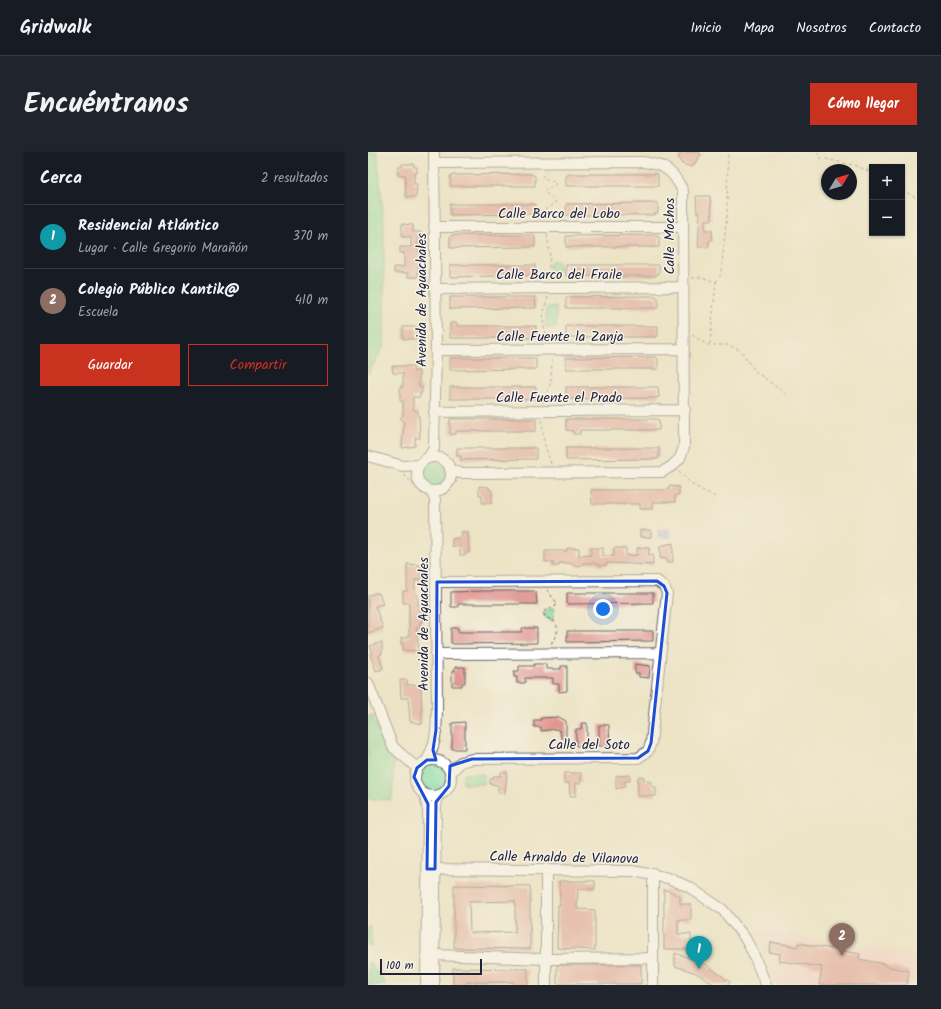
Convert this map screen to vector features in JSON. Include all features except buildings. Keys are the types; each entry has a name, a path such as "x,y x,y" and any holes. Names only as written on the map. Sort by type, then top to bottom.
{"street":[{"name":"Avenida de Aguachales","path":"434,152 436,350 434,454"},
{"name":"Calle Mochos","path":"434,163 643,162 658,164 667,169 676,177 683,191 685,410 684,447 680,458 672,466"},
{"name":"Calle Barco del Lobo","path":"434,227 683,227"},
{"name":"Calle Barco del Fraile","path":"435,289 547,288 683,283"},
{"name":"Calle Fuente la Zanja","path":"436,350 684,349"},
{"name":"Calle Fuente el Prado","path":"434,412 685,410"},
{"path":"403,470 419,465 434,454 446,462 453,473"},
{"path":"368,456 416,475"},
{"path":"419,465 416,475 420,486 432,494 446,486 453,473"},
{"path":"453,473 662,472 672,466"},
{"name":"Avenida de Aguachales","path":"432,494 437,582 436,730 432,760"},
{"path":"437,582 546,581"},
{"name":"Calle del Soto","path":"449,770 472,759 638,758 648,751 651,743 667,593 664,586 657,581 546,581"},
{"path":"436,654 660,653"},
{"path":"368,683 393,747 417,768"},
{"path":"425,795 438,795 445,791 449,786 449,770 432,760 417,768 414,777 415,783 419,790 425,795 428,804 434,985"},
{"path":"426,985 431,869 438,795"},
{"name":"Calle Arnaldo de Vilanova","path":"431,869 633,870 653,873 689,887 723,910 745,938 766,985"},
{"path":"546,869 546,985"},
{"path":"653,873 653,985"},
{"path":"434,956 546,959 653,958"}],"path":[{"path":"710,345 716,282 722,274 727,213 728,152"},
{"path":"817,152 821,158 857,166 869,172"},
{"path":"550,163 551,168 542,177 556,182 556,184 544,192 556,202 542,212 548,218 545,221 545,227 550,257 547,288 548,298 544,307 544,330 550,342 553,362 551,382 542,404 542,411 544,442 552,472"},
{"path":"905,192 917,198"},
{"path":"683,283 701,277 716,282"},
{"path":"684,334 692,335 710,345 729,345 741,352 755,371 788,396"},
{"path":"672,466 679,471 690,484 717,498"},
{"path":"403,470 432,494"},
{"path":"546,581 547,591 556,603 555,607 547,608 543,612 545,617 554,621 558,628 556,637 552,641 552,653"}],"highlighted area":[{"path":"657,581 664,586 667,593 651,743 648,751 638,758 472,759 450,766 449,786 436,802 435,869 427,869 428,804 414,777 417,768 427,760 436,760 433,750 436,730 437,582"}],"shaded area":[{"path":"752,928 917,955 913,985 777,985 763,947"}],"green space":[{"path":"368,152 377,152 384,221 384,346 368,374"},
{"path":"552,261 556,261 558,262 558,270 552,271 549,268 549,264"},
{"path":"556,307 556,328 546,328 546,308"},
{"path":"433,461 442,465 446,474 442,483 433,487 424,483 420,474 424,465"},
{"path":"553,608 554,612 552,621 545,617 543,612 547,609"},
{"path":"372,715 384,745 394,757 392,800 368,799 368,717"},
{"path":"432,763 443,767 447,778 443,789 432,793 421,789 417,778 421,767"},
{"path":"463,774 484,774 484,784 463,784"},
{"path":"368,927 371,927 372,946 368,946"},
{"path":"370,962 386,985 368,985 368,963"}],"water":[{"path":"658,530 670,530 671,537 659,537"}],"place":[{"name":"Colegio Público Kantik@","path":"842,956"},
{"name":"Residencial Atlántico","path":"699,969"}]}
